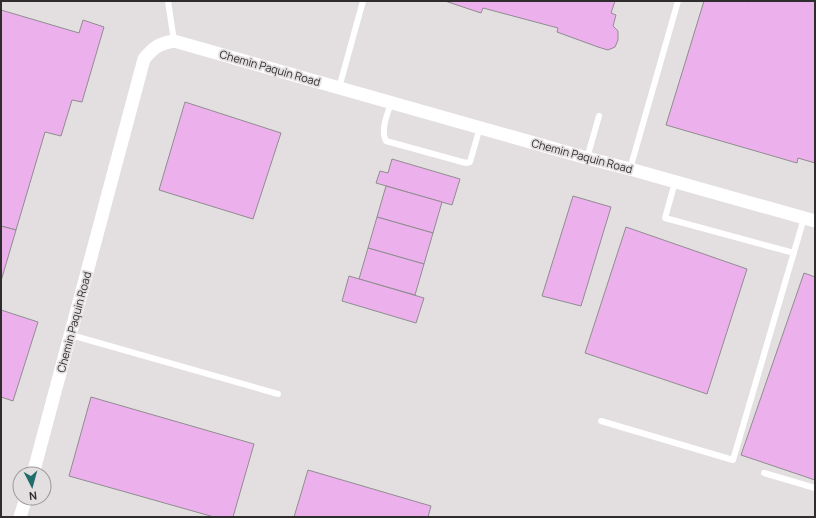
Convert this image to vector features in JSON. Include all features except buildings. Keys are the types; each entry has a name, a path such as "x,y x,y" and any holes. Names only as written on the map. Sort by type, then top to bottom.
{"street":[{"name":"Chemin Paquin Road","path":"35,466 144,59 152,50 162,43 174,41 587,158 810,219"},
{"path":"20,517 23,506"}],"lane":[{"path":"168,1 174,41"},
{"path":"339,88 363,1"},
{"path":"630,169 678,1"},
{"path":"391,102 384,130 386,141 466,163 470,162 480,127"},
{"path":"587,158 599,116"},
{"path":"675,182 665,218 794,253"},
{"path":"601,421 733,460 794,253 810,219"},
{"path":"71,335 278,394"},
{"path":"764,473 815,488"}]}
